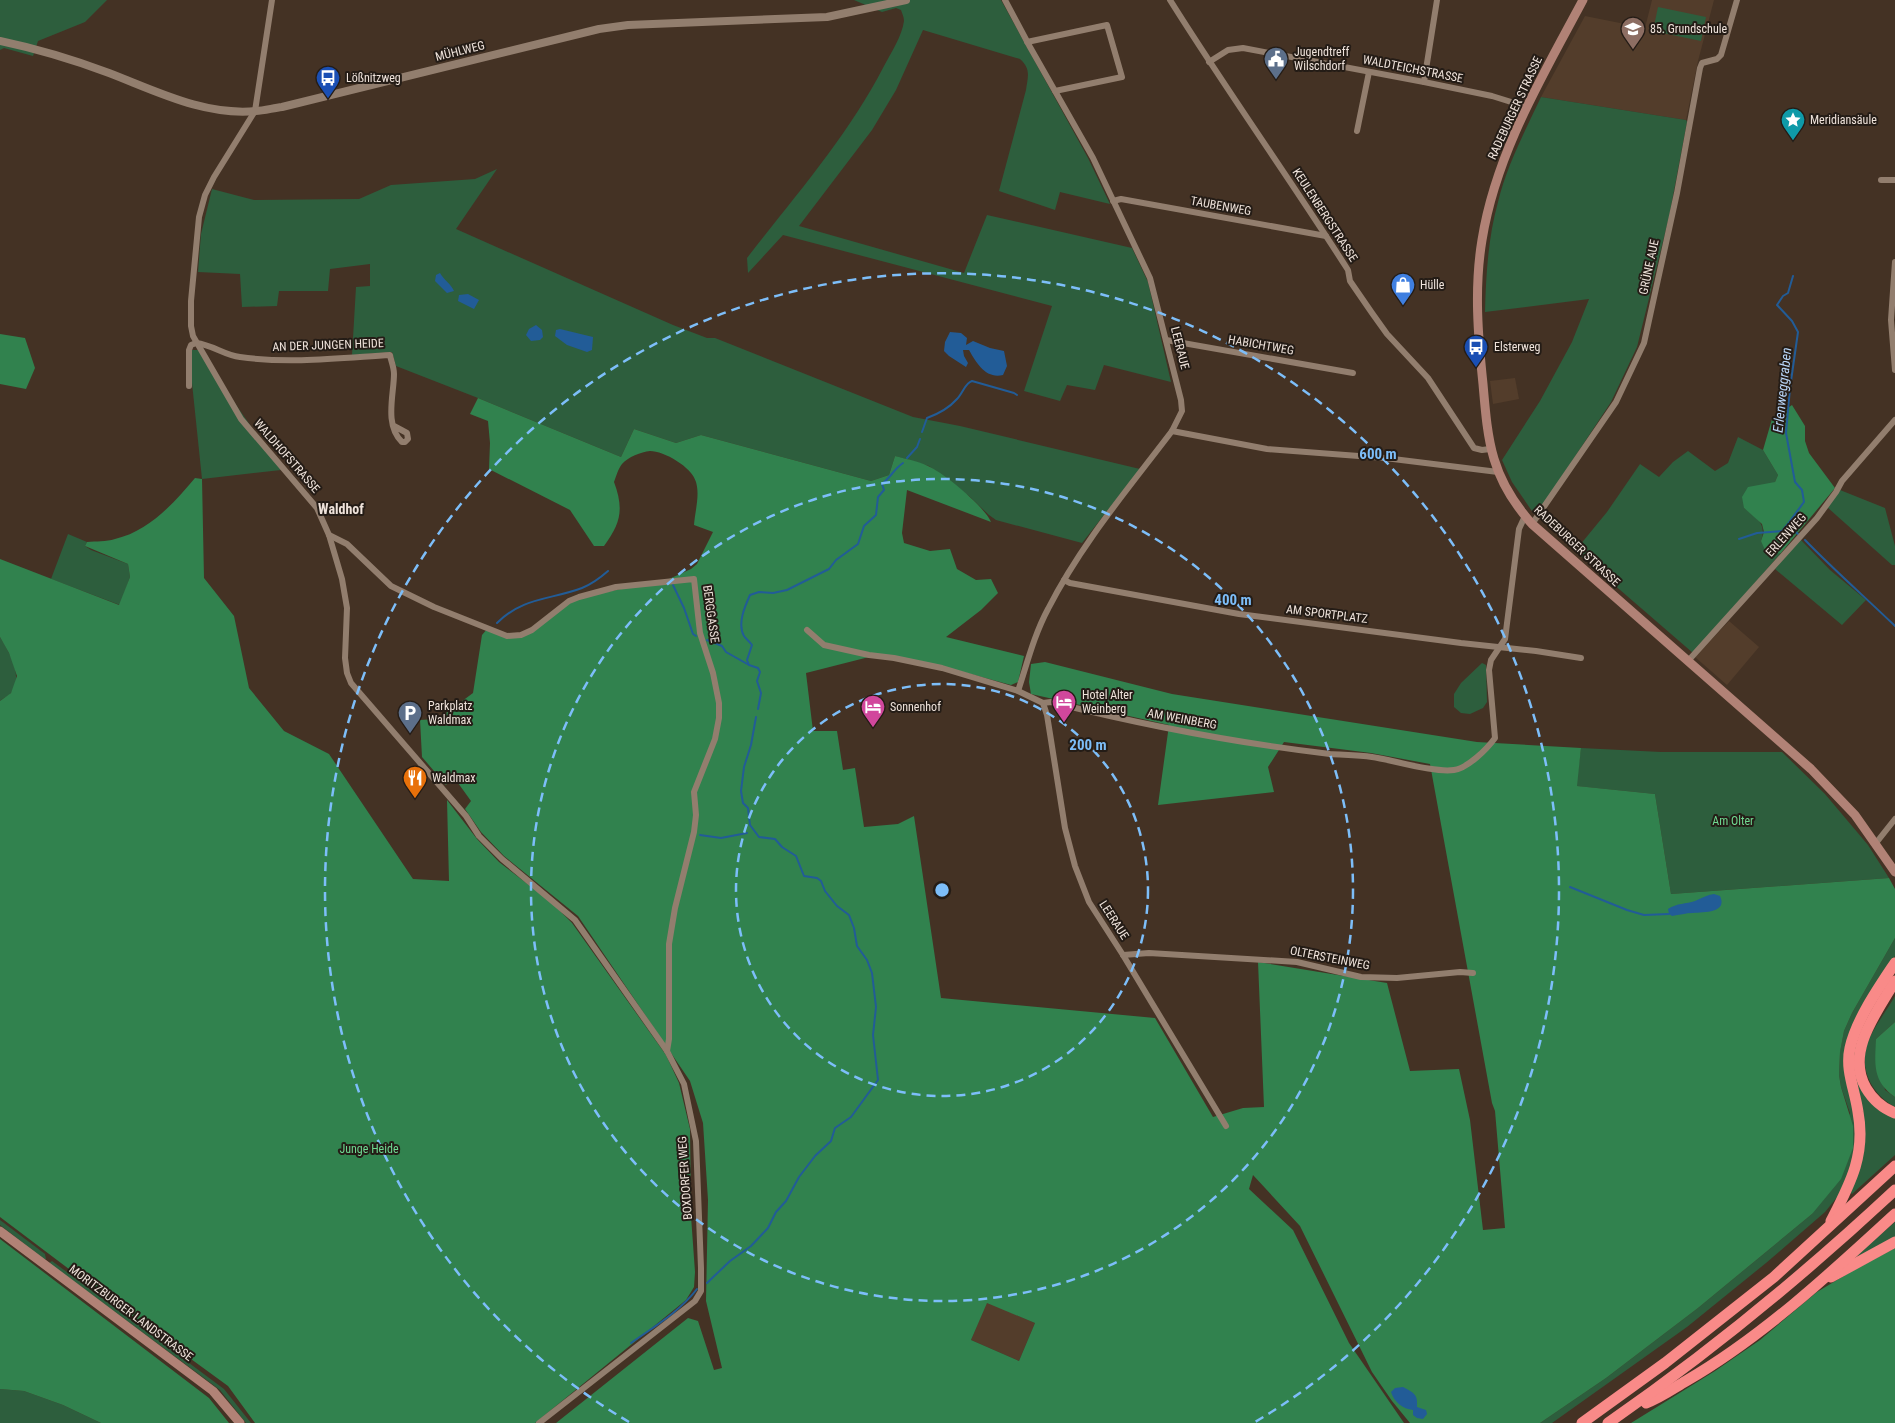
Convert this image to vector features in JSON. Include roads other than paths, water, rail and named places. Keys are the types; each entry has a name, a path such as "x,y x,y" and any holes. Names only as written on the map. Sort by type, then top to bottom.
{"highway":[{"path":"1828,1227 1849,1186 1860,1151 1861,1132 1858,1110 1849,1073 1850,1049 1861,1020 1895,963"},
{"path":"1895,981 1863,1040 1858,1062 1864,1084 1871,1096 1886,1110 1895,1113"},
{"path":"1582,1423 1665,1364 1774,1277 1895,1166"},
{"path":"1608,1423 1754,1313 1837,1243 1895,1190"},
{"path":"1630,1408 1650,1402 1712,1365 1757,1333 1895,1214"},
{"path":"1808,1290 1895,1242"}],"main road":[{"name":"RADEBURGER STRASSE","path":"1583,0 1527,107 1502,165 1487,215 1482,242 1478,279 1478,333 1490,449 1498,472 1506,489 1532,524 1811,768 1855,816 1895,872"},
{"name":"MORITZBURGER LANDSTRASSE","path":"0,1231 213,1391 240,1423"}],"street":[{"path":"189,386 190,350 191,345 196,343 191,326 191,302 196,239 205,195 214,177 255,112 272,0"},
{"name":"MÜHLWEG","path":"0,41 30,47 79,62 192,105 224,111 255,112 599,29 628,25 827,17 906,0"},
{"name":"LEERAUE","path":"1005,0 1093,158 1150,278 1181,400 1182,411 1172,431 1090,539 1064,580 1036,636 1018,692"},
{"name":"KEULENBERGSTRASSE","path":"1170,0 1209,62 1326,236 1348,270 1350,281 1387,334 1428,378 1474,448 1490,449"},
{"path":"1424,82 1437,0"},
{"name":"GRÜNE AUE","path":"1532,524 1616,402 1644,343 1677,193 1700,68 1702,63 1722,55 1737,0"},
{"path":"1027,42 1107,24 1122,77 1055,91"},
{"name":"WALDTEICHSTRASSE","path":"1209,62 1228,50 1243,48 1492,96 1527,107"},
{"path":"1357,132 1369,72"},
{"path":"1881,180 1895,180"},
{"name":"TAUBENWEG","path":"1113,201 1121,198 1326,236"},
{"path":"1895,262 1891,320 1895,370"},
{"name":"HABICHTWEG","path":"1166,340 1353,373"},
{"name":"AN DER JUNGEN HEIDE","path":"196,343 208,344 239,357 267,359 332,359 390,355 394,371 391,416 394,426"},
{"name":"WALDHOFSTRASSE","path":"196,343 241,419 318,508 329,535 342,579 347,608 345,658 347,673 351,683 466,816"},
{"name":"ERLENWEG","path":"1688,661 1817,518 1842,482 1895,420"},
{"path":"1172,431 1267,449 1385,458 1498,472"},
{"path":"1500,647 1505,638 1519,529 1525,516"},
{"name":"BERGGASSE","path":"329,535 347,544 391,586 434,607 507,636 521,635 532,630 569,602 579,597 616,587 694,579 700,633 716,688 719,718 714,739 694,792 696,815 694,832 675,908 669,944 669,1039 667,1051"},
{"name":"AM SPORTPLATZ","path":"1064,580 1070,583 1239,614 1581,658"},
{"name":"AM WEINBERG","path":"807,630 824,645 942,668 1018,692 1043,703 1051,702 1166,728 1221,738 1331,754 1370,757 1444,770 1456,770 1483,753 1495,738 1488,670 1491,660 1500,647"},
{"name":"LEERAUE","path":"1043,703 1050,734 1065,828 1075,866 1089,902 1226,1126"},
{"name":"BOXDORFER WEG","path":"466,816 479,836 502,859 576,920 667,1051 684,1084 696,1141 700,1291 696,1301 538,1423"},
{"path":"1876,843 1895,819"},
{"name":"OLTERSTEINWEG","path":"1123,955 1156,953 1297,962 1361,977 1397,978 1460,972 1473,973"}],"water":[{"path":"440,273 454,291 447,293 435,281 436,275"},
{"path":"468,294 479,300 474,309 458,301 459,295"},
{"path":"536,325 542,330 543,337 540,340 531,341 526,335 529,329"},
{"path":"560,329 593,337 592,350 587,352 567,345 555,336 556,330"},
{"path":"950,332 961,333 967,338 966,345 973,341 1004,351 1007,366 1003,375 997,376 987,373 969,350 963,350 968,363 966,367 949,356 944,351 945,342"},
{"path":"1714,894 1720,896 1722,902 1718,909 1672,916 1669,914 1668,909 1671,907"},
{"path":"1403,1387 1415,1394 1417,1407 1426,1410 1427,1414 1423,1419 1417,1418 1413,1415 1413,1410 1402,1407 1394,1399 1391,1392 1395,1388"}],"waterway":[{"name":"Erlenweggraben","path":"1793,276 1788,293 1783,296 1777,305 1792,321 1798,332 1786,433 1795,482 1802,490 1804,502 1787,525 1798,534"},
{"path":"922,432 927,418 939,413 950,405 972,381 1017,395"},
{"path":"907,458 917,447 920,439"},
{"path":"758,709 761,693 757,681 760,672 758,668 749,665 747,660 752,645 744,636 741,626 742,615 750,595 759,592 773,593 787,590 829,569 836,560 858,544 864,526 876,515 878,497 884,490 882,484 903,463"},
{"path":"1739,539 1757,533 1782,531 1787,525"},
{"name":"Erlenweggraben","path":"1805,540 1895,626"},
{"path":"497,623 517,608 537,600 582,588 596,581 608,571"},
{"path":"673,585 693,634 696,636"},
{"path":"707,640 722,646 726,652 749,665"},
{"path":"707,1283 730,1261 751,1246 768,1228 799,1177 815,1156 831,1141 835,1128 851,1117 878,1080 873,1035 876,1007 872,973 867,960 857,946 854,928 849,915 837,906 825,891 821,881 817,878 804,876 796,856 782,847 775,839 759,837 750,825 748,808 743,803 741,791 744,767 751,745 756,717"},
{"path":"700,835 721,838 747,833"},
{"path":"1570,887 1644,915 1669,914"},
{"path":"631,1343 675,1312 697,1289"}],"place":[{"name":"85. Grundschule","path":"1633,50"},
{"name":"Jugendtreff Wilschdorf","path":"1276,80"},
{"name":"Lößnitzweg","path":"328,99"},
{"name":"Meridiansäule","path":"1793,141"},
{"name":"Hülle","path":"1403,306"},
{"name":"Elsterweg","path":"1476,368"},
{"name":"Hotel Alter Weinberg","path":"1064,723"},
{"name":"Sonnenhof","path":"873,728"},
{"name":"Parkplatz Waldmax","path":"410,734"},
{"name":"Waldmax","path":"415,799"}],"district":[{"name":"Waldhof","path":"341,509"}],"park label":[{"name":"Am Olter","path":"1733,821"},
{"name":"Junge Heide","path":"369,1149"}]}
